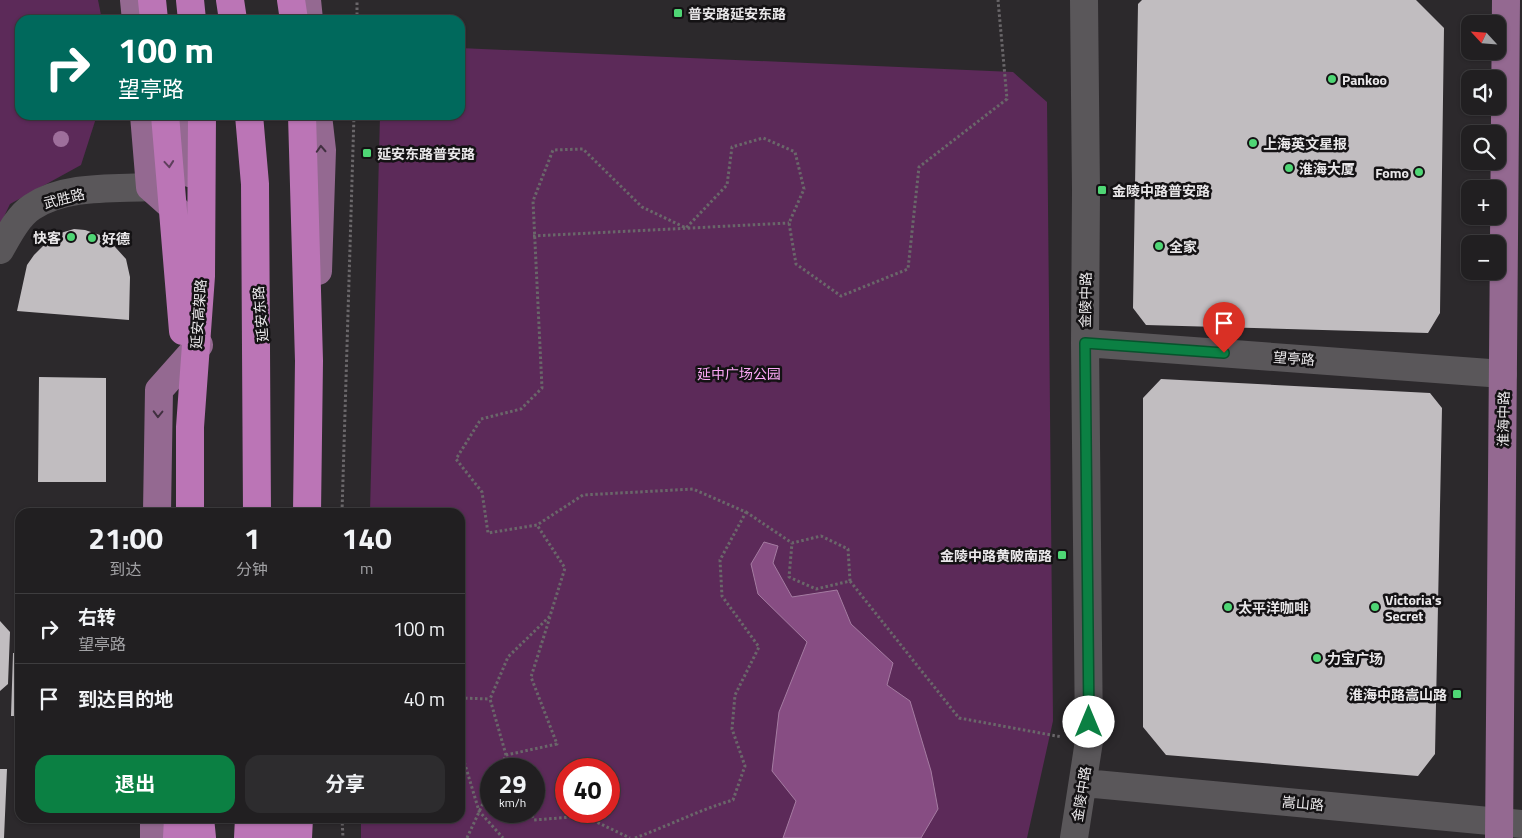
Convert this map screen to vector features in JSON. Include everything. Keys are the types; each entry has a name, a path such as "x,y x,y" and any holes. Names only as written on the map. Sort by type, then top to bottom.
{"highway":[{"path":"152,0 154,15"},
{"path":"190,0 192,15"},
{"path":"232,0 234,15"},
{"path":"249,0 249,15"},
{"path":"291,0 293,15"},
{"path":"165,120 190,427"},
{"name":"延安高架路","path":"190,508 190,427 201,276 202,120"},
{"path":"249,120 255,184 256,508"},
{"path":"302,120 309,361 308,508"},
{"path":"176,838 178,823"},
{"path":"200,823 202,838"},
{"path":"248,838 249,823"},
{"path":"273,823 274,838"},
{"path":"299,838 300,823"}],"main road":[{"path":"134,0 136,15"},
{"path":"178,0 180,15"},
{"path":"307,0 308,15"},
{"name":"淮海中路","path":"1506,0 1503,374 1507,828"},
{"path":"144,120 150,187 193,226"},
{"path":"187,120 199,346 196,508"},
{"name":"延安东路","path":"243,120 269,412 268,508"},
{"path":"308,508 322,150 319,120"},
{"path":"157,508 159,390 199,346"},
{"path":"154,823 154,838"},
{"path":"192,823 192,838"},
{"path":"260,823 260,838"}],"street":[{"name":"金陵中路","path":"1074,838 1089,741 1084,0"},
{"name":"武胜路","path":"2,242 31,207 52,198 77,192 150,187"},
{"name":"望亭路","path":"1085,343 1503,374"},
{"name":"嵩山路","path":"1084,783 1507,828"}],"path":[{"path":"357,15 358,0"},
{"path":"686,228 727,185 732,147 763,138 795,152 804,189 789,222 796,264 841,296 908,269 919,167 1006,99 998,0"},
{"path":"342,508 354,120"},
{"path":"686,228 642,207 583,149 553,150 533,201 533,236 542,388 521,409 481,419 456,459 482,492 488,533 537,526 583,495 693,489 746,512 792,544 822,536 848,549 850,581 959,718 1047,736 1089,741"},
{"path":"533,236 789,222"},
{"path":"635,838 669,826 702,809 733,800 745,766 732,729 735,695 759,647 722,596 720,560 746,512"},
{"path":"506,755 557,744 531,677 565,568 537,526"},
{"path":"792,544 788,577 816,589 850,581"},
{"path":"507,758 490,699 508,657 550,616"},
{"path":"465,698 490,699"},
{"path":"465,765 479,811 503,838"},
{"path":"466,838 479,811"},
{"path":"545,819 584,816 630,838"},
{"path":"342,823 343,838"}],"green space":[{"path":"0,0 98,0 101,15 15,15 15,120 95,120 81,165 10,204 0,225"},
{"name":"延中广场公园","path":"465,48 1013,72 1047,102 1053,721 1027,838 361,838 361,823 465,823 465,508 370,508 380,120 465,120"}],"shaded area":[{"path":"764,542 778,546 773,563 792,597 837,590 851,624 893,663 887,685 910,701 931,771 938,809 921,838 783,838 796,801 772,771 779,712 807,642 758,594 751,564"}],"building":[{"name":"淮海大厦","path":"1142,0 1416,0 1444,28 1440,313 1428,333 1146,325 1133,308 1138,4"},
{"path":"74,229 85,230 106,237 126,259 130,277 129,320 17,311 27,265 54,235"},
{"path":"39,377 106,378 106,482 38,482"},
{"name":"力宝广场","path":"1161,379 1430,393 1442,408 1435,754 1418,776 1166,755 1143,727 1143,398"},
{"path":"0,621 10,632 8,684 0,691"},
{"path":"13,653 15,653 15,716 11,716"},
{"path":"0,769 7,769 4,838 0,838"}],"place":[{"name":"普安路延安东路","path":"678,13"},
{"name":"Pankoo","path":"1332,79"},
{"name":"上海英文星报","path":"1253,143"},
{"name":"延安东路普安路","path":"367,153"},
{"name":"淮海大厦","path":"1289,168"},
{"name":"Fomo","path":"1419,172"},
{"name":"金陵中路普安路","path":"1102,190"},
{"name":"快客","path":"71,237"},
{"name":"好德","path":"92,238"},
{"name":"全家","path":"1159,246"},
{"name":"金陵中路黄陂南路","path":"1062,555"},
{"name":"太平洋咖啡","path":"1228,607"},
{"name":"Victoria's Secret","path":"1375,607"},
{"name":"力宝广场","path":"1317,658"},
{"name":"淮海中路嵩山路","path":"1457,694"}],"route":[{"path":"1089,722 1085,343 1224,353"}]}
